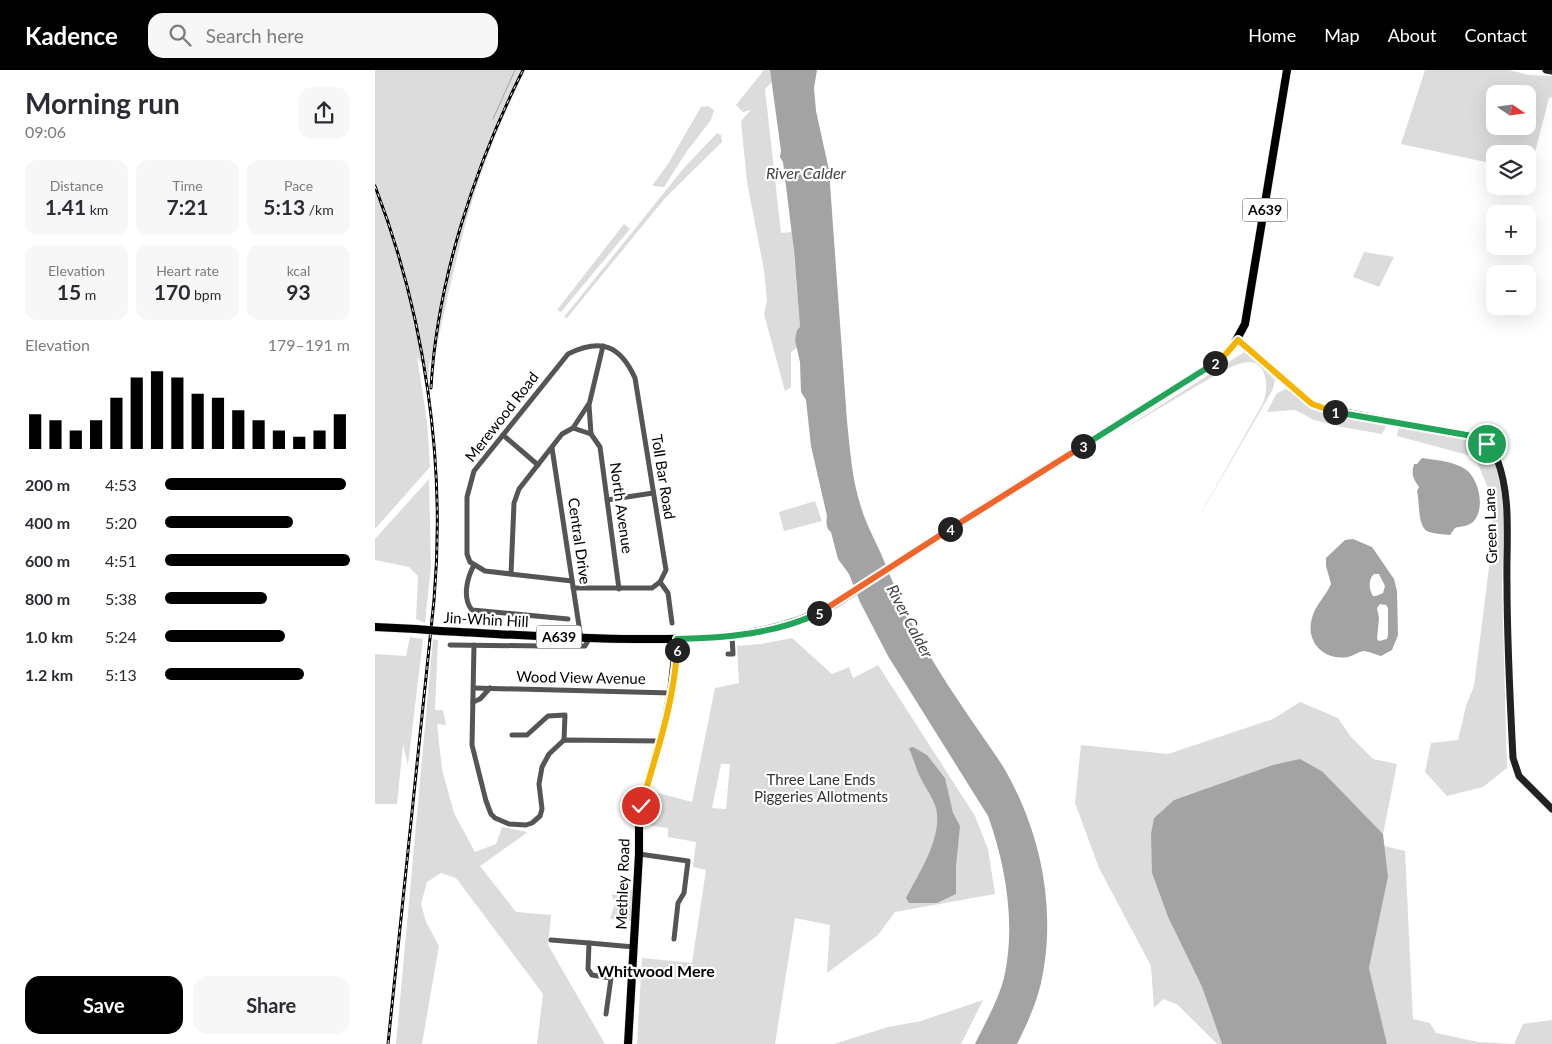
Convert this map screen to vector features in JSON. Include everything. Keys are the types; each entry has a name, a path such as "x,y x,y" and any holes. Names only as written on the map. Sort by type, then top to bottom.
{"main road":[{"name":"A639","path":"1238,340 1247,314 1287,70"},
{"name":"Jin-Whin Hill","path":"375,627 585,639 677,639 732,636 786,626 813,616 847,596 989,504 1190,380 1226,354 1238,340"},
{"name":"Methley Road","path":"628,1044 641,806 660,741 671,693 677,639"}],"street":[{"path":"1546,70 1552,71"},
{"name":"Green Lane","path":"1238,340 1318,407 1472,436 1487,444 1491,449 1499,465 1506,502 1513,752 1516,769 1526,784 1552,809"},
{"name":"Merewood Road","path":"474,565 470,562 467,554 467,497 474,472 568,354 585,346 603,346"},
{"path":"573,428 591,434 589,405 603,346"},
{"name":"Toll Bar Road","path":"603,346 617,351 629,364 635,378 665,570 660,582"},
{"path":"511,574 514,503 519,489 562,434 573,428 589,405"},
{"name":"North Avenue","path":"591,434 600,447 619,588"},
{"path":"503,435 539,465"},
{"name":"Central Drive","path":"552,448 573,588 585,639"},
{"path":"607,500 653,493"},
{"path":"568,619 472,610 467,602 468,578 474,565 485,571 572,580"},
{"path":"573,588 652,588 660,582 668,593 672,623"},
{"path":"728,654 733,654 732,636"},
{"path":"561,646 585,646 585,639"},
{"path":"451,645 543,646"},
{"path":"474,645 473,745 477,767 491,814 500,821 529,825 540,816 542,809 539,786 542,768 553,748 564,740 660,741"},
{"name":"Wood View Avenue","path":"474,688 671,693"},
{"path":"473,702 480,699 490,688"},
{"path":"512,735 527,736 548,716 565,716 564,740"},
{"path":"639,854 688,861 684,893 678,903 674,939"},
{"path":"551,940 634,947"},
{"path":"589,943 588,969 592,975 611,978 606,1014"}],"green space":[{"path":"375,70 525,70 507,108 481,173 458,251 434,358 430,360 428,378 423,361 420,362 417,357 427,421 430,467 375,529"},
{"path":"764,70 770,70 772,82 765,89 781,233 792,232 800,327 797,330 797,348 791,352 791,387 785,391 764,314 767,301 764,270 747,182 741,121 751,110 743,112 736,105"},
{"path":"1425,70 1509,70 1529,75 1552,76 1552,97 1549,98 1536,149 1536,145 1486,145 1486,162 1401,144"},
{"path":"708,106 714,110 711,120 687,151 664,187 652,186 668,164 701,107"},
{"path":"717,133 721,135 722,142 666,197 567,318 564,317 683,169"},
{"path":"624,224 630,229 561,312 557,310"},
{"path":"1364,252 1394,257 1379,287 1353,277"},
{"path":"1246,351 1275,380 1273,389 1192,529 1263,403 1266,392 1266,379 1261,368 1257,364 1248,362 1224,370 1114,435"},
{"path":"1285,389 1317,410 1364,419 1386,426 1382,434 1314,420 1295,410 1267,412 1276,394"},
{"path":"1404,426 1464,438 1483,445 1495,463 1501,489 1504,517 1502,588 1507,768 1483,787 1447,796 1425,772 1431,743 1458,740 1466,706 1474,686 1491,552 1493,500 1475,457 1397,436 1398,429"},
{"path":"429,479 431,566 425,623 416,619 418,576 409,567 375,560 375,539"},
{"path":"815,501 822,521 784,531 779,512"},
{"path":"410,637 423,639 408,765 403,745 397,804 375,804 375,654 406,656"},
{"name":"Three Lane Ends Piggeries Allotments","path":"792,638 832,674 849,667 853,678 878,665 975,816 988,849 995,894 895,912 878,935 827,973 830,925 795,918 775,1044 637,1044 642,958 692,963 706,870 693,867 696,842 668,837 668,828 646,825 651,791 692,802 715,688 739,683 737,646","holes":["721,764 730,764 726,809 712,808"]},
{"path":"433,639 438,640 435,710 443,710 446,725 437,724 442,769 454,813 475,852 496,844 502,827 528,832 480,866 516,912 551,915 548,945 605,1044 537,1044 543,994 456,878 441,873 427,882 421,904 426,922 439,946 422,1044 396,1044"},
{"path":"1300,702 1338,718 1351,737 1373,759 1397,764 1383,834 1323,772 1273,765 1174,800 1154,818 1152,873 1168,917 1202,987 1222,1044 1217,1044 1178,1005 1163,999 1154,1008 1151,966 1099,868 1075,803 1081,745 1168,754 1273,719"},
{"path":"1384,846 1405,851 1413,1019 1430,1023 1436,1033 1478,1042 1514,1044 1387,1044 1369,968 1388,877"},
{"path":"626,890 634,890 633,921 610,919 615,903 611,894 616,895"},
{"path":"983,1000 961,1044 834,1044 888,1027 921,1021"},
{"path":"1552,1020 1552,1044 1514,1044 1523,1024"}],"water":[{"name":"River Calder","path":"770,70 817,70 814,88 816,111 829,170 849,443 855,486 863,513 918,635 948,686 1010,779 1030,824 1037,848 1046,898 1046,948 1039,992 1017,1044 975,1044 995,1003 1004,978 1009,937 1009,917 1004,875 988,816 888,656 860,602 849,574 838,559 831,532 827,527 827,516 811,446 806,400 801,392 800,362 795,340 797,330 800,327 794,251 783,162 780,157 781,151"},
{"path":"1422,458 1455,464 1470,473 1477,486 1480,502 1477,516 1471,524 1455,528 1450,535 1429,532 1422,526 1417,491 1419,487 1414,479 1413,471 1414,464 1417,464"},
{"path":"1353,539 1372,547 1394,579 1397,591 1398,635 1392,650 1381,656 1363,651 1348,657 1331,656 1318,648 1311,635 1313,613 1331,584 1326,566 1326,558 1345,540","holes":["1374,574 1379,574 1385,586 1383,593 1376,596 1373,596 1370,588 1370,582","1380,604 1386,605 1388,608 1388,635 1387,639 1379,641 1377,639 1379,618 1377,608"]},
{"path":"913,747 927,755 945,778 953,813 960,826 956,866 956,894 937,903 909,903 906,898 929,854 936,831 937,819 935,804 920,777 909,748"},
{"path":"1300,759 1323,772 1383,834 1388,877 1369,968 1387,1044 1222,1044 1202,987 1168,917 1152,873 1151,834 1154,818 1174,800 1273,765"}],"waterway":[{"path":"493,119 515,70"}],"railway":[{"path":"431,388 441,306 461,224 489,145 523,70"},
{"path":"375,186 407,286 419,338 428,390 437,495 437,548 434,600 388,1044"}],"district":[{"name":"Whitwood Mere","path":"656,971"}],"route":[{"path":"641,806 661,740 676,662 677,639 711,638 751,633 786,626 825,610 989,504 1190,380 1219,360 1233,348 1238,340 1312,404 1325,410 1472,436 1487,444"}]}
